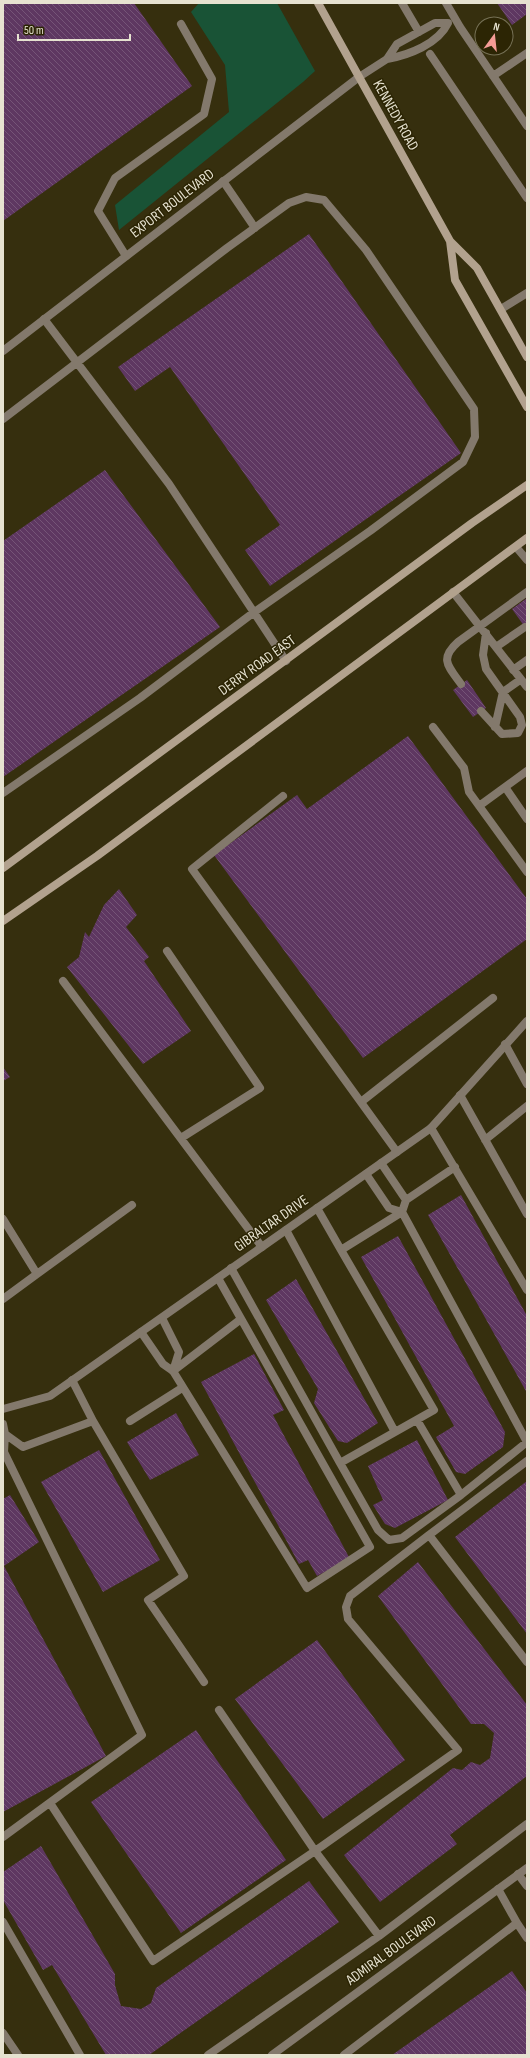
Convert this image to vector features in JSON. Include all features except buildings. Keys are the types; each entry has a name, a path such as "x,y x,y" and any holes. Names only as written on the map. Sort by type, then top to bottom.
{"main road":[{"name":"KENNEDY ROAD","path":"318,3 450,241 477,268 527,356"},
{"name":"KENNEDY ROAD","path":"450,241 455,280 527,407"},
{"name":"DERRY ROAD EAST","path":"3,868 472,523 527,485"},
{"path":"3,921 97,856 453,592 521,544 527,538"}],"street":[{"path":"402,3 419,32"},
{"path":"446,3 451,21 493,76 527,126"},
{"path":"387,59 397,44 435,23 451,21"},
{"path":"387,59 405,56 443,34 451,21"},
{"path":"126,256 98,211 115,178 204,114 209,93 212,79 181,24"},
{"path":"493,76 527,53"},
{"path":"430,54 527,198"},
{"name":"EXPORT BOULEVARD","path":"3,351 359,77 387,59"},
{"path":"223,181 255,228"},
{"path":"3,419 289,203 306,197 324,200 366,250 474,409 475,437 463,462 370,531 253,613 140,698 3,793"},
{"path":"501,309 527,293"},
{"path":"44,319 169,484 286,661"},
{"path":"521,544 527,560"},
{"path":"453,592 520,680 527,687"},
{"path":"461,684 446,660 447,651 458,642 483,630 527,592"},
{"path":"496,647 525,627"},
{"path":"481,711 502,734 509,735 518,733 522,726 520,717 486,669 483,656 483,630"},
{"path":"513,670 527,660"},
{"path":"495,728 503,692 520,680"},
{"path":"433,727 464,768 469,792 527,872"},
{"path":"479,806 527,771"},
{"path":"505,787 527,819"},
{"path":"283,796 192,869 397,1152"},
{"path":"167,951 260,1088 181,1138"},
{"path":"63,981 262,1247"},
{"path":"362,1102 493,998"},
{"name":"GIBRALTAR DRIVE","path":"3,1409 50,1396 431,1128 527,1021"},
{"path":"505,1044 527,1084"},
{"path":"460,1095 527,1214"},
{"path":"485,1140 527,1106"},
{"path":"431,1128 527,1290"},
{"path":"381,1163 406,1200"},
{"path":"341,1250 402,1212 406,1200 455,1167"},
{"path":"231,1268 378,1530 389,1540 402,1538 461,1495 527,1442 402,1212 388,1208 366,1174"},
{"path":"3,1300 132,1205"},
{"path":"317,1208 434,1410 340,1463"},
{"path":"3,1219 37,1274"},
{"path":"286,1230 395,1432"},
{"path":"141,1332 163,1364 173,1371 182,1388 307,1588 370,1547 218,1278"},
{"path":"162,1318 179,1352 173,1371"},
{"path":"173,1371 241,1319"},
{"path":"72,1380 93,1421 184,1576 148,1600 204,1682"},
{"path":"130,1421 182,1388"},
{"path":"417,1420 461,1495"},
{"path":"5,1434 23,1447 93,1421"},
{"path":"3,1424 5,1434 3,1452 142,1735 3,1837"},
{"path":"50,1803 153,1961 315,1851 458,1750 348,1619 346,1607 350,1596 527,1461"},
{"path":"429,1535 527,1662"},
{"path":"218,1710 315,1851 379,1936"},
{"path":"208,2055 379,1936 527,1824"},
{"name":"ADMIRAL BOULEVARD","path":"272,2055 527,1868"},
{"path":"518,1874 527,1886"},
{"path":"498,1889 527,1938"},
{"path":"3,1922 80,2055"},
{"path":"344,2055 517,1923"},
{"path":"3,2033 18,2055"}],"green space":[{"path":"199,3 277,3 315,71 119,230 115,205 229,112 225,65 191,12"}]}
